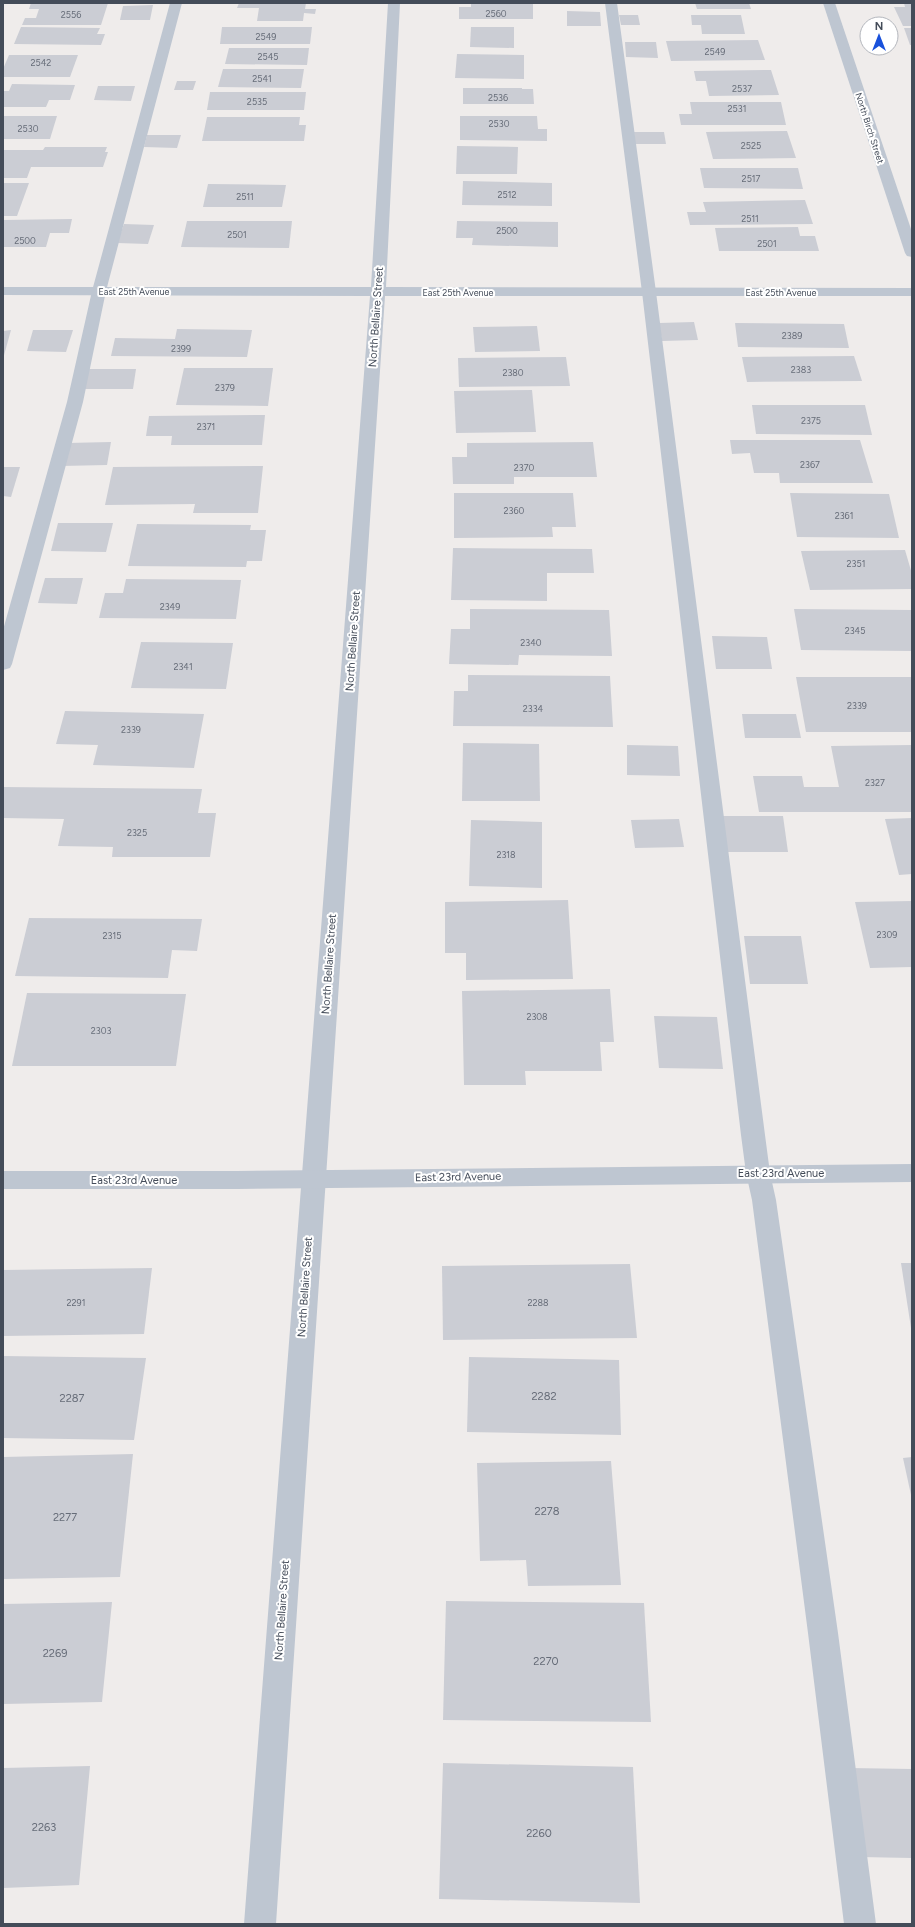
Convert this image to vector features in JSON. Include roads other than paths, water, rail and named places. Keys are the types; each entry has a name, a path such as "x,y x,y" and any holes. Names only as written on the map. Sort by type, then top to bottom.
{"street":[{"path":"3,664 75,402 99,291 176,3"},
{"name":"North Bellaire Street","path":"260,1924 378,292 394,3"},
{"path":"611,3 650,292 716,854 758,1173 764,1200 823,1633 860,1924"},
{"name":"North Birch Street","path":"829,3 912,253"},
{"name":"East 25th Avenue","path":"3,292 912,292"},
{"name":"East 23rd Avenue","path":"3,1180 313,1179 758,1173 912,1173"}]}
